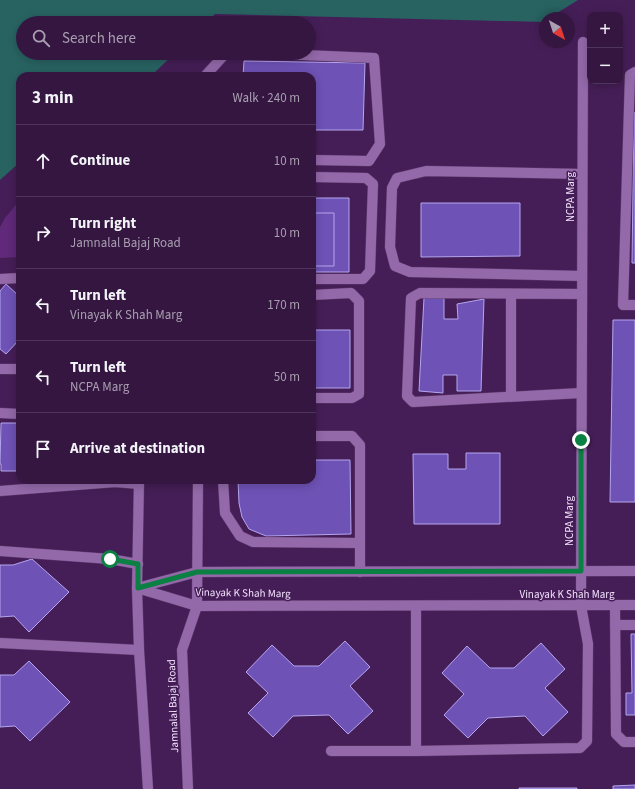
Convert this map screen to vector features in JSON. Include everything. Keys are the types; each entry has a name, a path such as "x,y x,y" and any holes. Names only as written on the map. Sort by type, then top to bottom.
{"street":[{"name":"NCPA Marg","path":"331,751 580,748 587,741 588,644 581,606 583,42"},
{"path":"316,56 374,58 380,144 369,161 316,160"},
{"path":"209,72 220,60"},
{"path":"635,72 630,75 623,305 635,305"},
{"path":"582,174 426,172 397,178 392,188 390,248 394,266 410,272 582,276"},
{"path":"316,177 366,178 373,184 370,271 363,279 316,279"},
{"path":"0,279 16,278"},
{"path":"316,299 335,294 351,293 359,301 359,394 352,398 316,398"},
{"path":"581,393 413,402 407,396 412,298 420,293 582,294"},
{"path":"511,294 511,396"},
{"path":"0,369 16,368"},
{"path":"0,413 16,414"},
{"path":"316,436 352,436 360,446 360,572"},
{"path":"0,491 89,484"},
{"path":"138,484 139,650 148,789"},
{"name":"Jamnalal Bajaj Road","path":"188,789 182,650 196,606 198,484"},
{"path":"223,484 225,513 240,536 253,542 360,543"},
{"path":"0,551 110,559 138,564"},
{"name":"Vinayak K Shah Marg","path":"138,588 197,572 635,571"},
{"name":"Vinayak K Shah Marg","path":"138,588 196,606 635,605"},
{"path":"615,605 616,734 624,742 635,742"},
{"path":"416,606 416,751"},
{"path":"615,625 635,625"},
{"path":"0,643 139,650"}],"shaded area":[{"path":"0,0 578,0 559,12 539,12 539,22 215,14 213,16 16,16 16,60 168,60 155,72 16,72 16,166 0,180"},
{"path":"16,205 16,257 0,258 0,227 5,218"}],"building":[{"path":"244,61 365,63 363,130 316,130 316,72 243,72"},
{"path":"635,112 635,263 632,263 634,113"},
{"path":"316,198 349,198 349,272 316,272"},
{"path":"421,203 520,203 520,256 421,257"},
{"path":"316,213 334,213 334,266 316,266"},
{"path":"6,284 16,293 16,343 6,354 0,349 0,291"},
{"path":"424,298 444,298 444,319 458,319 457,304 484,299 481,391 457,391 457,375 443,375 443,393 419,391"},
{"path":"613,320 635,320 635,502 610,502"},
{"path":"316,330 350,330 350,388 316,388"},
{"path":"1,423 16,423 16,471 1,471"},
{"path":"466,453 500,453 500,524 414,524 413,454 448,454 448,469 466,469"},
{"path":"316,460 350,460 351,534 266,536 249,529 242,517 239,503 238,484 316,484"},
{"path":"32,559 69,592 29,632 14,616 0,617 0,565 13,565"},
{"path":"631,634 635,634 635,715 626,715 626,693 632,693"},
{"path":"345,641 370,667 350,686 373,711 348,734 329,715 293,716 273,737 248,713 268,693 246,672 272,645 294,666 319,666"},
{"path":"541,643 565,669 545,688 568,712 543,736 525,716 488,718 468,738 444,715 464,694 442,673 467,646 490,668 514,668"},
{"path":"29,661 70,702 30,741 15,726 0,727 0,675 14,675"},
{"path":"635,785 635,789 613,789 613,786"},
{"path":"577,788 577,789 519,789"}],"route":[{"path":"110,559 138,564 138,588 197,572 581,571 581,440"}]}
